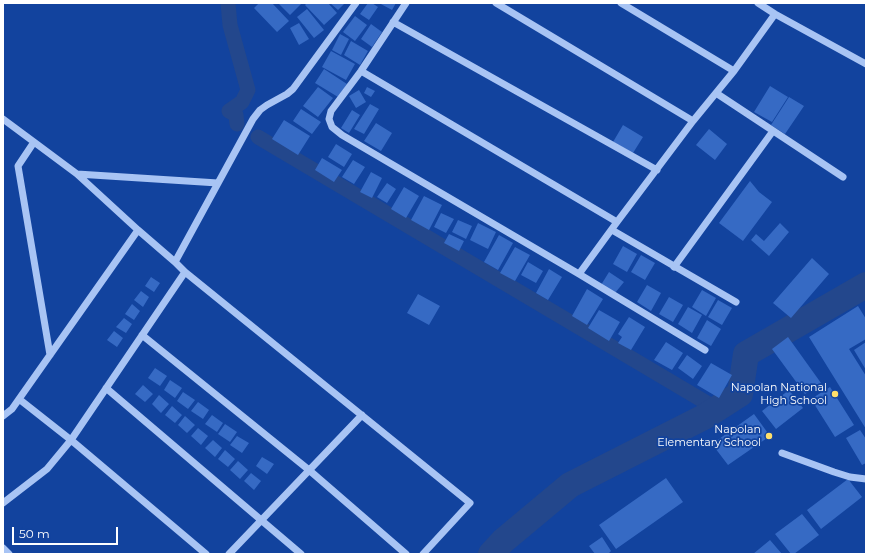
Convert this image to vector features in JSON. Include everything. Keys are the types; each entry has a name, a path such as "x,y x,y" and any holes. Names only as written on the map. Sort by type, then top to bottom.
{"street":[{"path":"175,262 242,137 257,113 293,89 356,3"},
{"path":"406,3 361,71 331,111 330,119 332,127 342,135 705,350"},
{"path":"496,3 693,121"},
{"path":"621,3 734,70"},
{"path":"758,3 775,14 866,64"},
{"path":"579,274 775,14"},
{"path":"393,22 657,170"},
{"path":"361,71 617,222"},
{"path":"716,92 843,177"},
{"path":"3,120 77,174 175,262 184,272 470,503 423,554"},
{"path":"674,267 773,131"},
{"path":"34,142 18,166 50,356"},
{"path":"77,174 218,183"},
{"path":"3,416 12,409 138,230"},
{"path":"612,230 736,302"},
{"path":"3,503 47,469 71,440 184,272"},
{"path":"142,335 309,470 406,554"},
{"path":"106,388 301,554"},
{"path":"19,399 71,440 206,554"},
{"path":"229,554 362,415"},
{"path":"782,453 850,477 866,479"},
{"path":"3,548 9,554"}],"building":[{"path":"259,3 272,3 289,21 277,32 254,8"},
{"path":"302,3 290,15 279,4"},
{"path":"307,3 328,3 337,13 324,25 305,5"},
{"path":"330,3 345,3 338,10"},
{"path":"368,3 372,3 378,7 369,20 360,14"},
{"path":"379,3 396,3 392,10"},
{"path":"307,9 324,30 314,38 297,17"},
{"path":"355,16 367,25 355,41 343,32"},
{"path":"299,23 309,39 299,45 290,28"},
{"path":"371,24 382,32 372,47 361,39"},
{"path":"340,34 349,39 341,55 332,50"},
{"path":"351,41 368,51 360,65 344,55"},
{"path":"331,51 355,64 346,80 322,67"},
{"path":"324,69 347,84 338,97 315,83"},
{"path":"770,86 788,97 772,122 754,112"},
{"path":"318,87 333,98 318,117 303,106"},
{"path":"367,87 375,91 371,97 364,93"},
{"path":"359,90 366,102 356,108 349,96"},
{"path":"789,97 804,106 785,134 771,125"},
{"path":"370,104 379,109 364,134 354,129"},
{"path":"301,109 321,122 312,134 293,121"},
{"path":"352,110 360,115 349,133 341,128"},
{"path":"284,120 310,136 298,155 272,139"},
{"path":"376,123 392,133 381,151 364,141"},
{"path":"623,125 643,137 633,153 613,142"},
{"path":"709,129 727,144 715,160 696,145"},
{"path":"336,144 352,154 344,167 328,157"},
{"path":"322,158 342,170 334,182 315,170"},
{"path":"353,160 365,167 354,184 342,177"},
{"path":"371,172 382,178 372,198 360,192"},
{"path":"750,181 759,192 772,202 743,241 719,223"},
{"path":"387,183 396,189 387,203 377,197"},
{"path":"404,187 419,196 406,218 391,209"},
{"path":"424,196 442,205 429,230 411,220"},
{"path":"441,213 454,219 446,233 434,227"},
{"path":"458,220 472,226 466,239 452,232"},
{"path":"478,223 496,232 488,249 470,240"},
{"path":"780,223 789,232 769,256 751,240 756,234 764,241"},
{"path":"449,234 464,241 459,251 444,243"},
{"path":"499,235 513,243 498,270 484,262"},
{"path":"623,246 637,254 627,272 613,264"},
{"path":"515,247 530,255 515,281 500,273"},
{"path":"641,255 655,263 645,280 631,272"},
{"path":"812,258 829,274 791,318 773,303"},
{"path":"528,262 543,271 536,283 521,275"},
{"path":"549,269 562,277 548,300 536,293"},
{"path":"609,272 624,282 615,293 601,285"},
{"path":"151,277 160,283 154,292 145,286"},
{"path":"647,285 661,293 651,311 637,302"},
{"path":"587,289 603,299 587,325 572,316"},
{"path":"702,290 716,298 706,316 692,307"},
{"path":"141,291 149,297 143,307 134,300"},
{"path":"418,294 440,306 429,325 407,313"},
{"path":"669,297 683,305 673,322 659,314"},
{"path":"718,300 732,308 722,325 708,317"},
{"path":"132,304 140,311 134,320 125,314"},
{"path":"858,306 866,319 866,339 849,349 866,376 866,429 809,337"},
{"path":"688,307 702,315 692,333 678,324"},
{"path":"599,310 620,322 609,341 588,328"},
{"path":"629,317 645,327 631,350 618,343 622,337 618,334"},
{"path":"124,318 132,324 126,333 116,327"},
{"path":"707,320 721,329 711,346 697,338"},
{"path":"114,331 123,338 117,347 107,340"},
{"path":"788,337 821,383 805,394 772,349"},
{"path":"666,342 683,353 672,370 654,360"},
{"path":"866,342 866,370 854,350"},
{"path":"687,355 702,366 693,379 678,368"},
{"path":"711,363 732,375 719,398 697,385"},
{"path":"155,368 167,376 160,386 148,378"},
{"path":"170,380 182,388 175,398 164,390"},
{"path":"143,385 153,394 145,402 135,394"},
{"path":"830,387 854,425 835,437 811,399"},
{"path":"789,390 803,408 776,429 762,411"},
{"path":"183,392 195,400 188,409 177,401"},
{"path":"159,395 169,404 161,413 152,404"},
{"path":"198,402 209,410 203,419 191,411"},
{"path":"172,406 182,415 175,423 165,415"},
{"path":"754,414 770,436 728,465 712,444"},
{"path":"212,415 223,423 217,432 205,424"},
{"path":"185,416 195,425 187,433 178,425"},
{"path":"225,424 237,432 230,442 218,434"},
{"path":"198,428 208,436 201,445 191,436"},
{"path":"860,430 866,439 866,463 862,465 846,438"},
{"path":"237,436 249,443 242,453 230,445"},
{"path":"213,440 222,448 215,457 205,448"},
{"path":"225,450 235,459 228,467 218,459"},
{"path":"262,457 274,464 267,474 256,466"},
{"path":"238,461 248,470 240,479 230,470"},
{"path":"251,473 261,481 254,490 244,481"},
{"path":"666,478 683,502 616,549 599,525"},
{"path":"848,479 862,497 821,529 807,510"},
{"path":"802,514 819,535 794,554 791,554 775,534"},
{"path":"602,537 611,551 608,554 595,554 589,546"},
{"path":"770,540 782,554 753,554"}],"waterway":[{"path":"228,3 230,25 248,90 242,102 229,111 236,115 237,124"},
{"path":"258,137 717,409"},
{"path":"491,554 503,541 570,485 704,417 740,394 746,354 866,285"}],"place":[{"name":"Napolan National High School","path":"835,394"},
{"name":"Napolan Elementary School","path":"769,436"}]}
